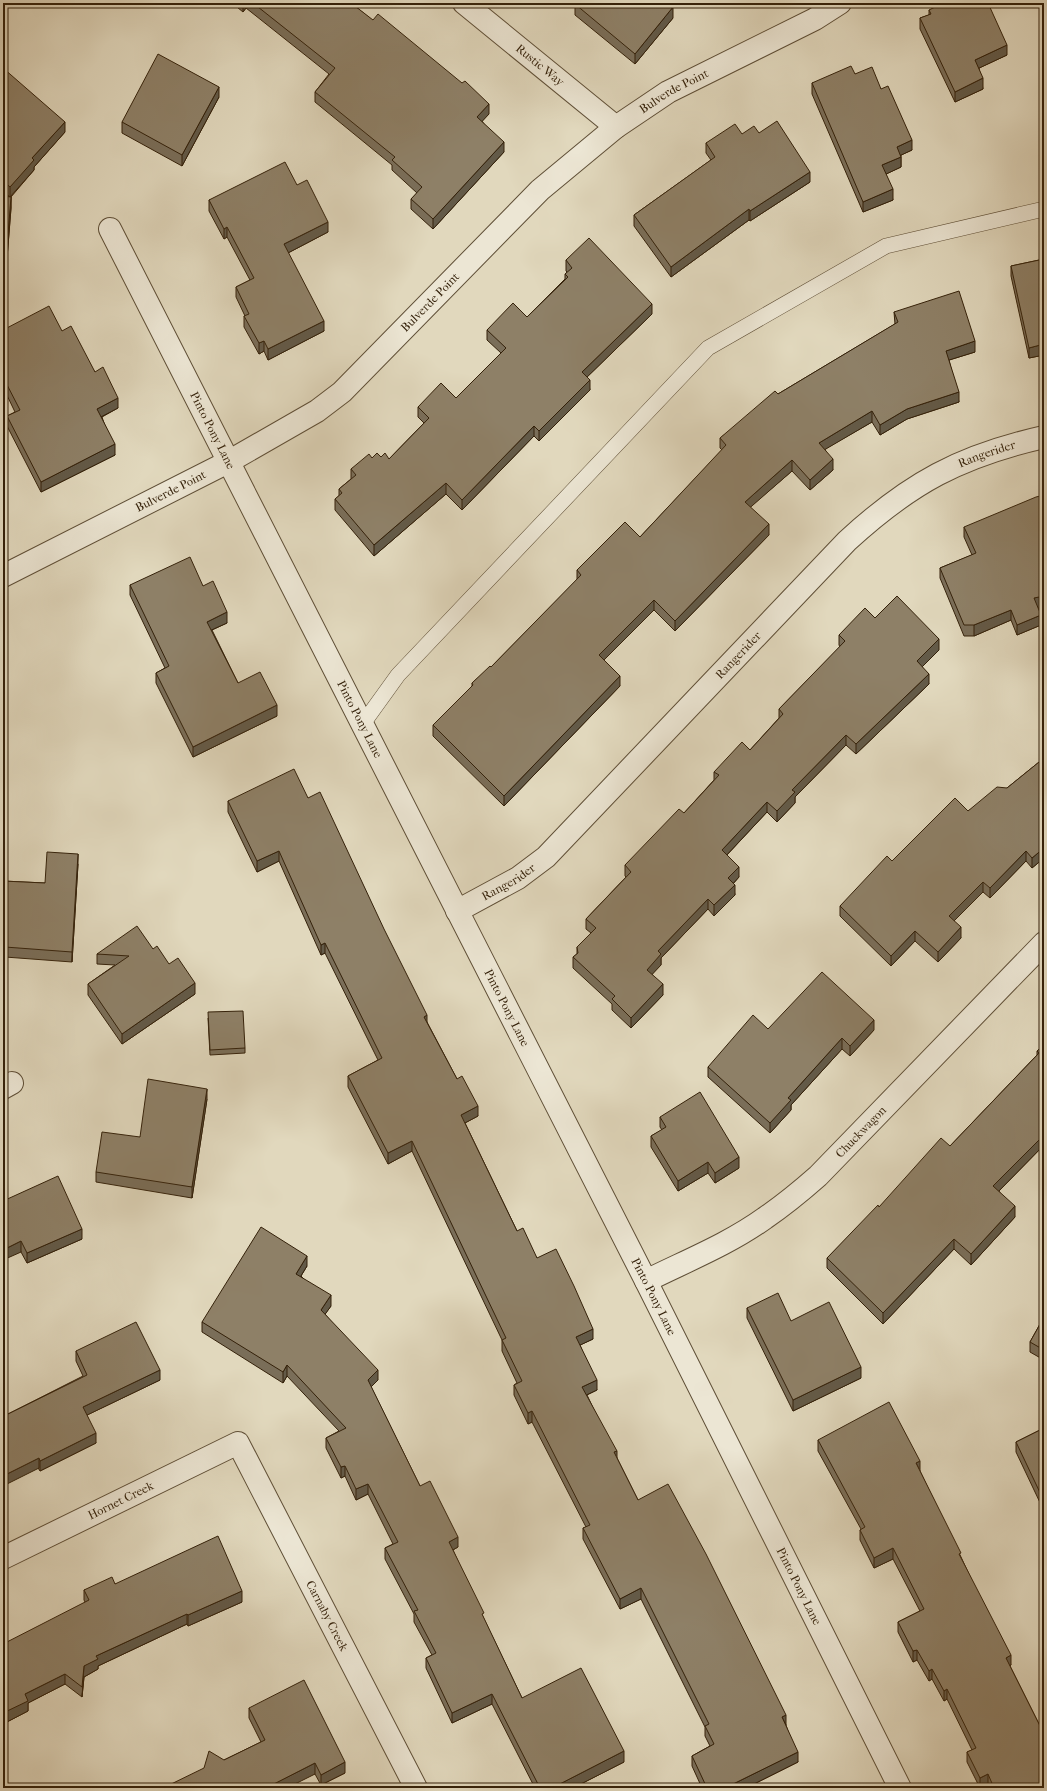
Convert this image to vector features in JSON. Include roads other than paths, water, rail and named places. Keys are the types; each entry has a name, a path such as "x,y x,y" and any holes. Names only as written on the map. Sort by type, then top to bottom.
{"street":[{"name":"Rustic Way","path":"464,3 616,127"},
{"name":"Bulverde Point","path":"3,576 228,462 317,411 342,392 540,190 616,127 668,92 815,19 840,3"},
{"name":"Pinto Pony Lane","path":"110,229 646,1281 900,1788"},
{"name":"Rangerider","path":"457,911 518,878 546,857 847,541 874,516 904,493 936,474 971,458 1007,446 1044,437"},
{"name":"Chuckwagon","path":"646,1281 725,1242 764,1219 795,1196 818,1176 1044,943"},
{"name":"Hornet Creek","path":"3,1558 238,1443"},
{"name":"Carnaby Creek","path":"238,1443 416,1788"}],"lane":[{"path":"362,725 398,675 708,348 886,246 1044,210"}]}
